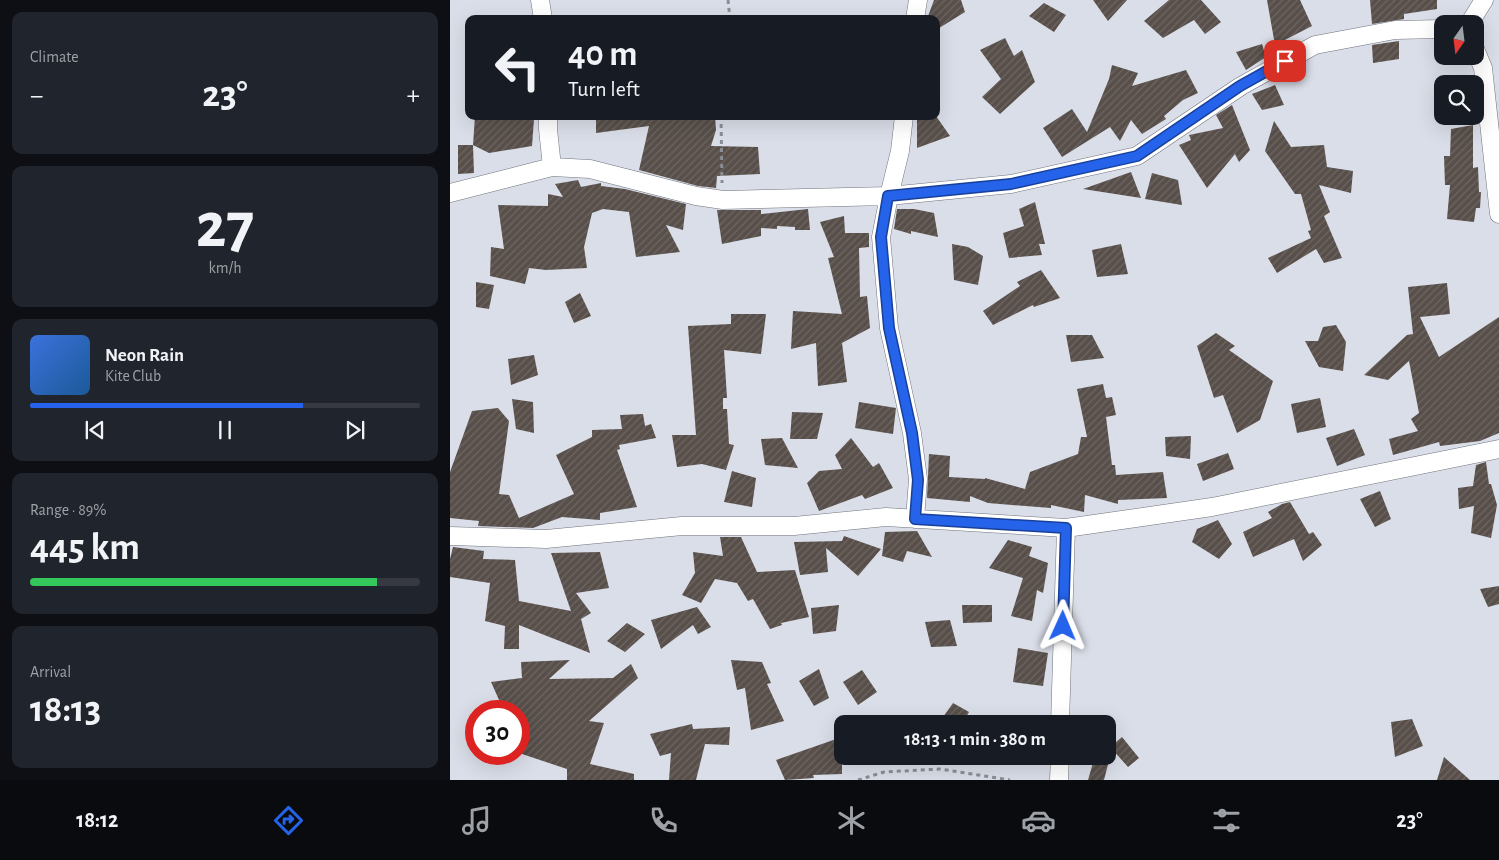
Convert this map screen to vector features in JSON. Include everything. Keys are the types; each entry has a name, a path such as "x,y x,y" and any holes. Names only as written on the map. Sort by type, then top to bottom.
{"street":[{"path":"540,0 542,15"},
{"path":"916,15 918,0"},
{"path":"1475,15 1484,0"},
{"path":"450,193 552,167 590,169 696,196 723,200 888,196 1011,184 1137,156 1240,86 1314,45 1396,30 1434,29"},
{"path":"1482,65 1499,214"},
{"path":"548,120 552,167"},
{"path":"904,120 900,151 888,196 881,237 889,328 912,433 917,470 915,519"},
{"path":"450,536 546,539 682,526 794,526 886,517 1066,528 1212,507 1499,449"},
{"path":"1060,715 1066,528"},
{"path":"1059,780 1060,765"}],"path":[{"path":"728,0 731,15"},
{"path":"722,120 723,200"},
{"path":"858,780 884,772 940,768 1010,780"}],"building":[{"path":"934,0 961,0 965,12 940,28 940,15 928,15"},
{"path":"1093,0 1127,0 1108,21"},
{"path":"1169,0 1201,0 1221,22 1205,34 1194,20 1163,38 1144,21"},
{"path":"1267,0 1300,0 1312,26 1275,45"},
{"path":"1370,0 1437,0 1437,9 1404,14 1404,19 1372,24"},
{"path":"1044,3 1066,15 1054,32 1029,16"},
{"path":"1005,38 1014,56 1022,50 1035,82 1000,114 982,97 1001,79 980,50"},
{"path":"1399,41 1399,59 1373,63 1372,45"},
{"path":"1262,44 1266,57 1246,70 1236,52"},
{"path":"1112,65 1138,73 1132,86 1186,70 1198,93 1183,100 1164,116 1166,119 1142,134 1131,120 1120,141 1110,127 1062,157 1043,128 1072,109 1087,132 1109,79"},
{"path":"1275,85 1284,105 1262,110 1252,94"},
{"path":"1232,105 1250,150 1239,162 1235,154 1207,188 1179,145 1191,140 1189,135 1223,128 1216,115"},
{"path":"475,120 534,120 532,146 489,153 473,145"},
{"path":"596,120 715,120 716,130 711,146 758,147 760,174 717,176 716,188 698,186 639,170 649,126 596,133"},
{"path":"917,120 939,120 950,136 917,148"},
{"path":"1274,121 1291,147 1324,145 1327,167 1353,171 1351,193 1319,185 1330,212 1324,216 1342,258 1324,263 1316,249 1277,273 1268,258 1311,238 1308,231 1311,230 1301,194 1295,194 1265,151"},
{"path":"1473,125 1473,168 1478,167 1479,192 1481,192 1480,208 1476,208 1474,222 1447,219 1450,185 1445,185 1444,156 1450,156 1451,129"},
{"path":"458,145 473,145 474,173 458,174"},
{"path":"1131,172 1141,198 1083,189"},
{"path":"1152,173 1178,180 1182,205 1145,199"},
{"path":"578,180 581,187 601,183 601,186 625,189 686,204 683,230 666,225 680,252 636,257 629,212 603,209 592,213 584,247 587,268 546,270 529,268 525,284 490,276 491,247 504,249 498,205 548,206 548,194 563,197 555,184"},
{"path":"1035,202 1045,244 1039,244 1042,255 1009,258 1003,233 1024,226 1019,209"},
{"path":"808,209 810,230 795,230 795,227 777,226 777,229 761,228 761,236 722,244 717,210 761,210 761,214"},
{"path":"897,209 914,209 934,213 938,237 911,231 911,234 894,229"},
{"path":"844,216 845,233 869,233 869,247 859,248 860,297 867,296 870,328 842,343 847,382 818,386 816,343 791,349 793,311 842,314 828,258 834,257 820,222"},
{"path":"952,244 968,247 983,256 978,285 954,280"},
{"path":"1121,244 1128,274 1097,277 1092,250"},
{"path":"1041,270 1060,298 1034,307 1033,305 993,325 983,311 1020,286 1017,282"},
{"path":"476,282 494,285 489,309 476,307"},
{"path":"1447,283 1450,314 1420,317 1439,357 1499,317 1499,433 1480,441 1440,446 1439,442 1393,455 1389,439 1418,431 1411,419 1419,413 1409,361 1388,380 1364,375 1407,335 1413,334 1408,287"},
{"path":"580,293 591,316 574,323 565,302"},
{"path":"731,314 766,314 761,354 724,350 727,398 723,398 723,409 727,409 729,444 734,445 726,470 702,464 677,467 672,435 696,435 688,326 731,324"},
{"path":"1336,325 1346,342 1343,371 1319,367 1305,341 1318,341 1323,327"},
{"path":"1216,333 1235,346 1229,350 1273,381 1260,420 1237,433 1223,395 1214,398 1197,346"},
{"path":"1066,335 1092,335 1104,358 1071,362"},
{"path":"534,355 538,375 511,385 508,359"},
{"path":"1103,384 1106,398 1112,397 1116,415 1106,417 1112,465 1115,465 1116,475 1163,472 1167,498 1118,500 1118,504 1085,495 1084,512 1051,505 1051,508 988,503 970,496 970,502 927,498 929,454 950,456 949,477 985,478 1025,489 1030,472 1078,454 1081,437 1087,437 1077,389"},
{"path":"1320,398 1326,427 1297,433 1291,404"},
{"path":"512,399 533,402 534,433 516,429"},
{"path":"859,402 896,408 893,434 855,428"},
{"path":"498,408 509,421 499,494 509,495 519,518 574,494 556,455 592,437 592,430 622,429 620,415 643,414 645,426 651,424 656,438 619,445 620,449 617,450 637,507 600,513 600,520 562,517 533,528 478,526 479,521 450,518 450,472 472,411"},
{"path":"792,412 823,413 817,439 790,439"},
{"path":"1354,429 1365,455 1337,466 1326,438"},
{"path":"1191,436 1190,459 1166,456 1165,437"},
{"path":"782,438 798,468 765,465 761,439"},
{"path":"851,438 873,467 879,463 893,488 865,499 862,495 819,511 807,483 819,471 842,469 835,455"},
{"path":"1228,453 1234,469 1203,481 1197,464"},
{"path":"1486,462 1489,484 1491,484 1497,505 1491,538 1471,533 1474,506 1459,509 1458,488 1473,486 1476,465"},
{"path":"732,471 756,478 752,507 724,502"},
{"path":"1380,491 1391,519 1375,527 1360,499"},
{"path":"1290,502 1309,534 1313,532 1322,545 1303,561 1294,539 1253,557 1243,532 1272,518 1268,512"},
{"path":"1218,520 1232,544 1219,559 1192,542 1197,529"},
{"path":"917,531 932,557 907,551 903,562 882,556 885,532"},
{"path":"844,536 881,549 858,576 826,548 828,572 800,575 794,542 842,541"},
{"path":"720,537 741,537 757,572 795,570 809,617 781,623 782,625 770,629 753,599 748,601 737,583 715,579 701,603 682,595 695,573 693,552 723,556"},
{"path":"1008,540 1032,547 1029,556 1048,563 1043,593 1037,590 1032,621 1011,616 1023,578 989,568"},
{"path":"453,547 484,551 483,559 515,560 519,601 571,611 551,553 600,552 609,588 576,593 591,613 581,619 590,653 519,625 519,649 504,649 505,626 485,621 490,583 450,577 450,559"},
{"path":"1499,586 1499,604 1488,607 1480,589"},
{"path":"839,605 836,631 813,634 811,608"},
{"path":"962,605 992,605 992,622 963,623"},
{"path":"697,607 711,627 698,634 693,625 661,649 651,620"},
{"path":"950,620 957,646 931,647 925,622"},
{"path":"627,623 645,634 625,652 607,641"},
{"path":"1018,648 1048,653 1043,686 1013,682"},
{"path":"570,660 549,679 613,678 631,664 638,678 589,721 604,723 590,764 634,774 634,780 567,780 567,769 530,757 530,700 499,700 491,682 522,678 521,662"},
{"path":"731,660 762,662 771,683 767,684 784,721 751,730 745,688 737,690"},
{"path":"819,669 829,698 814,706 799,681"},
{"path":"862,670 877,692 858,705 843,682"},
{"path":"953,703 969,712 967,715 944,715"},
{"path":"1412,719 1423,746 1395,757 1391,722"},
{"path":"692,724 693,729 730,727 729,745 705,744 696,780 669,780 671,753 660,756 650,734"},
{"path":"1122,737 1139,758 1128,767 1116,754 1116,742"},
{"path":"834,740 834,765 842,765 842,774 813,775 814,778 785,780 776,760"},
{"path":"1444,757 1470,780 1437,780"},
{"path":"1092,765 1108,765 1104,780 1088,780"}],"route":[{"path":"1063,626 1066,528 915,519 918,480 912,433 889,328 881,237 888,196 1011,184 1137,156 1240,86 1285,61"}]}
